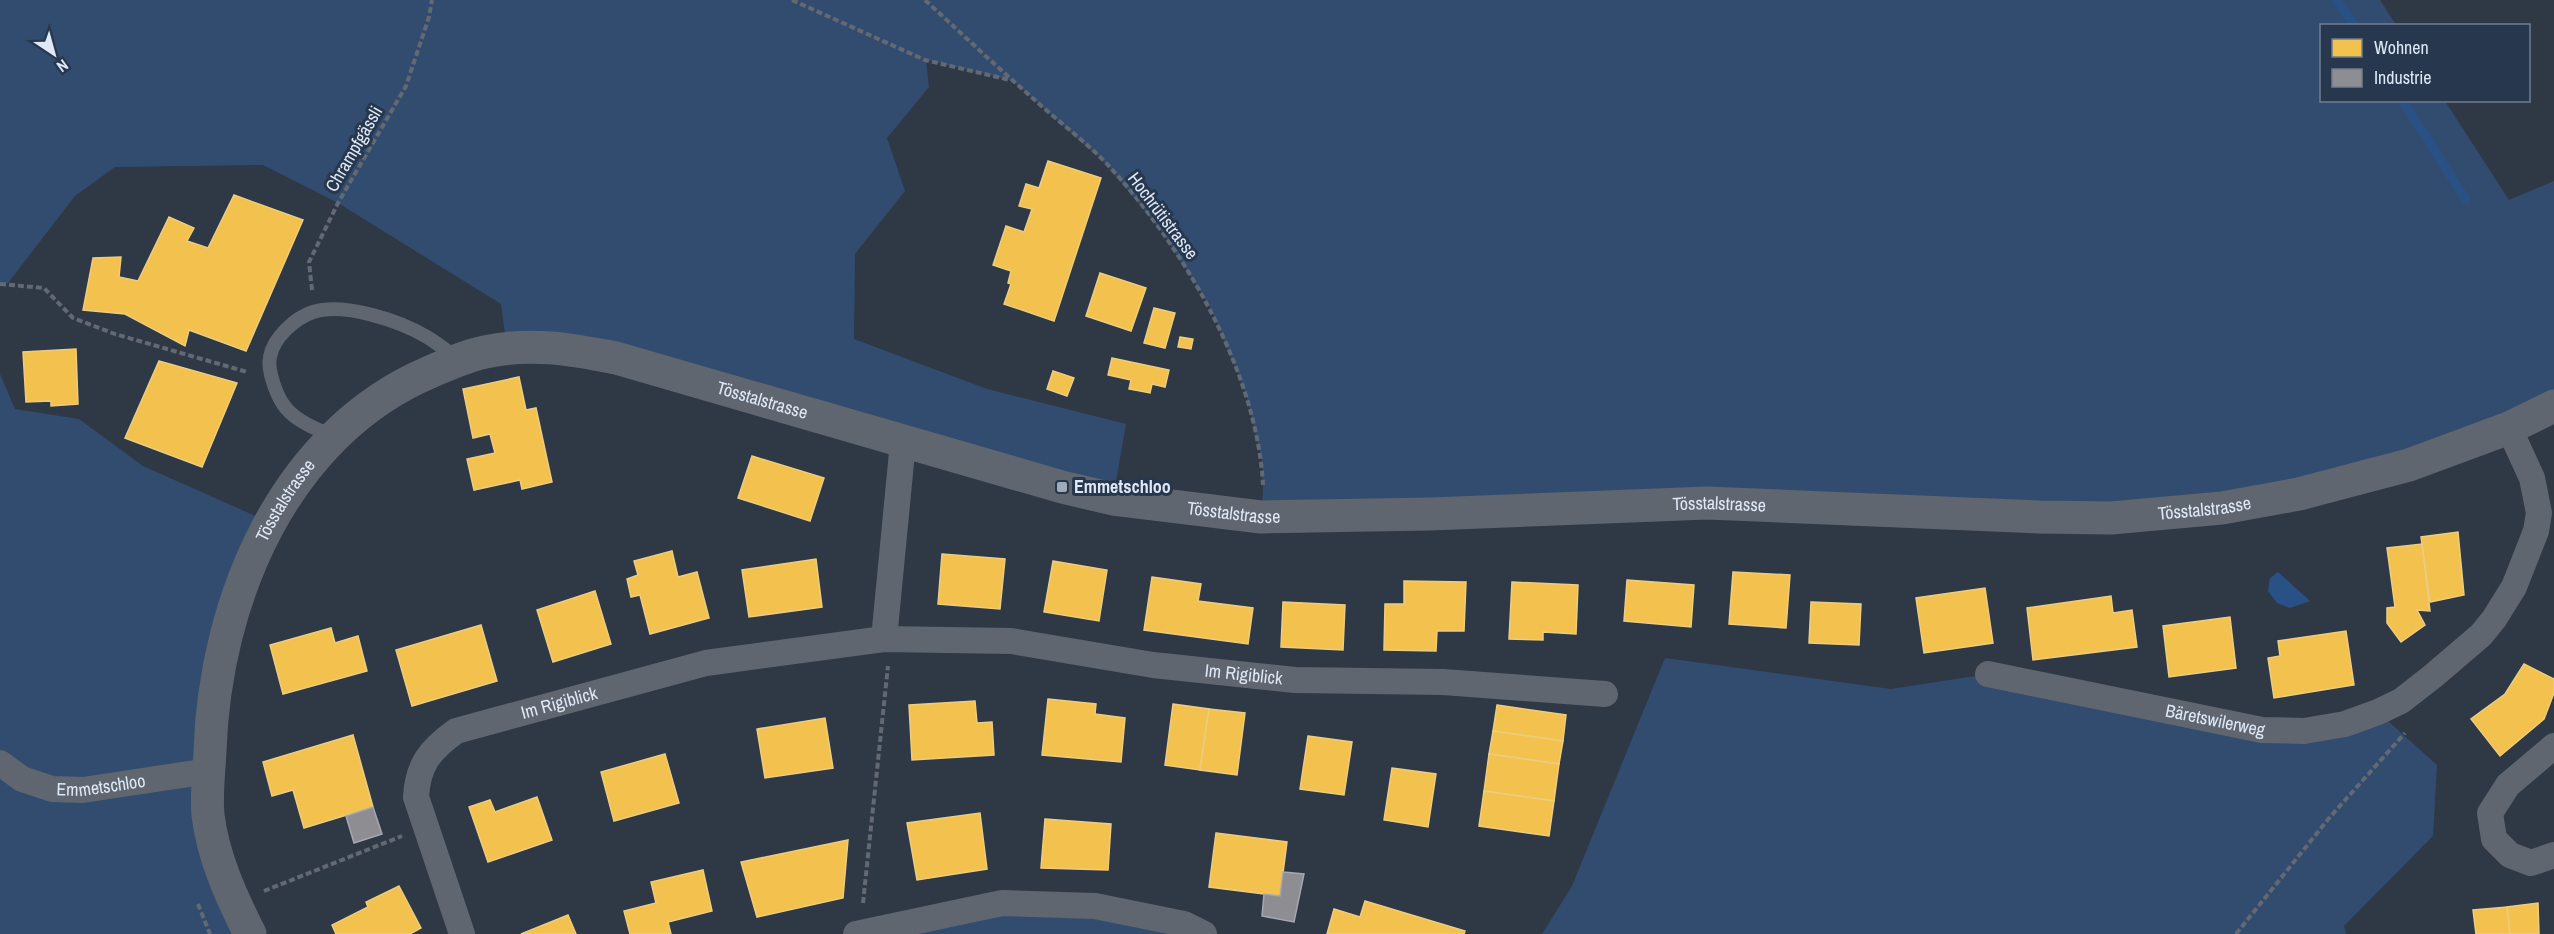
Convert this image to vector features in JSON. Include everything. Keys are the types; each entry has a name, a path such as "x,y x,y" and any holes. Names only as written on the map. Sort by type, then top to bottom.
{"main road":[{"name":"Tösstalstrasse","path":"250,934 234,903 222,871 210,824 210,723 215,683 226,635 243,580 269,522 298,476 333,436 378,399 407,381 459,359 507,349 559,347 616,358 1062,487 1113,499 1261,517 1430,514 1707,503 2111,518 2222,508 2299,494 2409,465 2510,428 2554,406"}],"street":[{"name":"Bäretswilerweg","path":"1988,674 2262,730 2304,731 2345,724 2402,701 2481,635 2494,619 2514,587 2536,531 2547,517 2510,428"},
{"path":"884,639 903,442"},
{"name":"Im Rigiblick","path":"462,934 416,797 418,778 436,745 456,731 706,663 884,639 1011,641 1153,665 1295,680 1443,682 1605,694"},
{"path":"2554,746 2508,785 2490,813 2494,838 2510,855 2531,863 2554,855"},
{"name":"Emmetschloo","path":"0,763 22,779 52,789 83,790 209,771"},
{"path":"858,933 1002,903 1095,906 1184,924 1204,934"}],"lane":[{"path":"333,436 287,410 277,394 270,357 280,336 296,322 313,312 337,310 374,315 426,336 459,359"}],"path":[{"name":"Chrampfgässli","path":"313,312 309,262 338,203 406,86 429,17 432,0"},
{"path":"792,0 925,60 1012,81"},
{"name":"Hochrütistrasse","path":"925,0 1012,81 1107,164 1162,232 1210,307 1246,394 1262,461 1261,517"},
{"path":"0,284 44,288 73,318 115,334 239,371 272,374"},
{"path":"858,933 888,660 884,639"},
{"path":"2236,934 2330,817 2407,730"},
{"path":"202,916 425,827"}],"shaded area":[{"path":"0,0 2380,0 2395,24 2320,24 2320,102 2446,102 2509,200 2554,181 2554,404 2409,465 2111,518 1261,517 1262,461 1246,394 1210,307 1162,232 1106,164 1013,81 926,60 929,87 887,138 905,191 855,254 854,339 987,389 1126,424 1113,499 903,442 507,349 501,304 338,203 263,165 115,167 75,196 8,283 0,284"},
{"path":"0,374 15,409 79,419 143,466 269,522 209,771 250,934 0,934"},
{"path":"2278,572 2310,601 2290,608 2277,603 2268,591 2270,578"},
{"path":"1665,658 1891,689 1988,674 2262,730 2378,712 2437,765 2433,836 2344,926 2346,934 1542,934 1572,886"},
{"path":"1002,903 1204,934 856,934"}],"building: Wohnen":[{"path":"1048,161 1101,178 1054,321 1004,304 1011,284 1008,283 1011,271 993,265 1006,226 1024,232 1032,209 1019,206 1026,184 1039,188"},
{"path":"234,195 303,220 246,351 189,330 185,346 125,314 83,310 93,258 121,257 119,277 138,281 169,217 194,228 187,241 208,248"},
{"path":"1100,273 1146,288 1131,331 1086,316"},
{"path":"1154,308 1175,313 1165,348 1144,343"},
{"path":"1180,337 1193,339 1191,349 1178,347"},
{"path":"76,349 78,404 51,406 51,401 26,402 23,352"},
{"path":"1112,358 1169,370 1165,387 1152,384 1150,393 1129,389 1131,380 1108,375"},
{"path":"159,361 237,383 202,467 125,438"},
{"path":"1053,371 1074,378 1067,396 1047,389"},
{"path":"519,377 526,410 536,408 552,482 522,489 520,480 474,490 467,459 495,453 490,434 473,438 463,389"},
{"path":"752,456 824,478 810,521 738,498"},
{"path":"2458,532 2464,595 2430,602 2421,537"},
{"path":"2422,544 2430,611 2417,610 2425,625 2401,642 2387,623 2387,608 2395,607 2387,548"},
{"path":"672,551 678,577 697,572 709,618 650,634 640,595 631,597 627,579 638,575 634,561"},
{"path":"942,554 1005,559 1000,609 938,604"},
{"path":"816,559 822,607 749,617 742,570"},
{"path":"1053,561 1107,570 1099,621 1044,612"},
{"path":"1733,572 1790,575 1786,628 1729,624"},
{"path":"1152,577 1201,584 1198,601 1253,608 1248,644 1144,630"},
{"path":"1627,580 1694,585 1691,627 1624,621"},
{"path":"1404,581 1466,582 1464,631 1437,631 1436,651 1384,650 1385,604 1404,604"},
{"path":"1512,582 1578,585 1576,634 1543,632 1543,640 1509,639"},
{"path":"1985,588 1993,643 1924,653 1916,598"},
{"path":"595,591 611,644 553,662 537,610"},
{"path":"2111,596 2113,613 2132,610 2137,647 2033,660 2027,608"},
{"path":"1283,602 1345,605 1343,650 1281,647"},
{"path":"1811,602 1861,604 1859,645 1809,643"},
{"path":"2230,617 2236,668 2169,677 2163,626"},
{"path":"481,625 497,681 412,706 396,650"},
{"path":"331,628 335,643 358,636 367,671 283,694 270,645"},
{"path":"2346,631 2354,685 2274,698 2268,658 2280,656 2278,641"},
{"path":"2524,664 2554,679 2554,693 2544,719 2500,756 2471,719 2505,694"},
{"path":"1048,699 1096,704 1095,714 1125,718 1121,762 1042,755"},
{"path":"975,701 977,723 992,722 994,755 912,760 909,705"},
{"path":"1173,704 1209,709 1200,770 1165,765"},
{"path":"1497,705 1566,715 1563,741 1493,731"},
{"path":"1209,709 1245,713 1237,775 1200,770"},
{"path":"825,718 833,768 765,778 757,729"},
{"path":"1493,731 1563,741 1559,764 1489,754"},
{"path":"353,735 373,807 304,828 293,790 272,796 263,762"},
{"path":"1308,736 1352,742 1344,795 1300,789"},
{"path":"665,754 679,803 614,821 601,772"},
{"path":"1489,754 1559,764 1554,801 1484,791"},
{"path":"1392,768 1436,774 1428,827 1384,820"},
{"path":"1484,791 1554,801 1549,836 1479,826"},
{"path":"537,797 552,840 488,862 469,807 490,800 495,812"},
{"path":"980,813 987,869 917,880 907,823"},
{"path":"1045,819 1111,824 1108,870 1041,868"},
{"path":"1216,833 1287,842 1280,896 1209,887"},
{"path":"848,840 843,898 757,917 741,862"},
{"path":"703,870 712,911 668,922 671,934 630,934 624,911 656,903 651,882"},
{"path":"399,886 421,928 410,934 336,934 332,925 368,907 366,902"},
{"path":"1365,901 1465,931 1464,934 1327,934 1334,909 1360,917"},
{"path":"2538,903 2539,934 2510,934 2507,907"},
{"path":"2507,907 2510,934 2476,934 2473,910"},
{"path":"568,915 576,934 521,934"}],"building: Industrie":[{"path":"373,807 382,834 354,843 346,816"},
{"path":"1283,872 1304,874 1294,922 1262,916 1264,894 1280,896"}],"waterway":[{"path":"2337,0 2353,24"},
{"path":"2403,102 2466,200"}],"place":[{"name":"Emmetschloo","path":"1062,487"}]}
